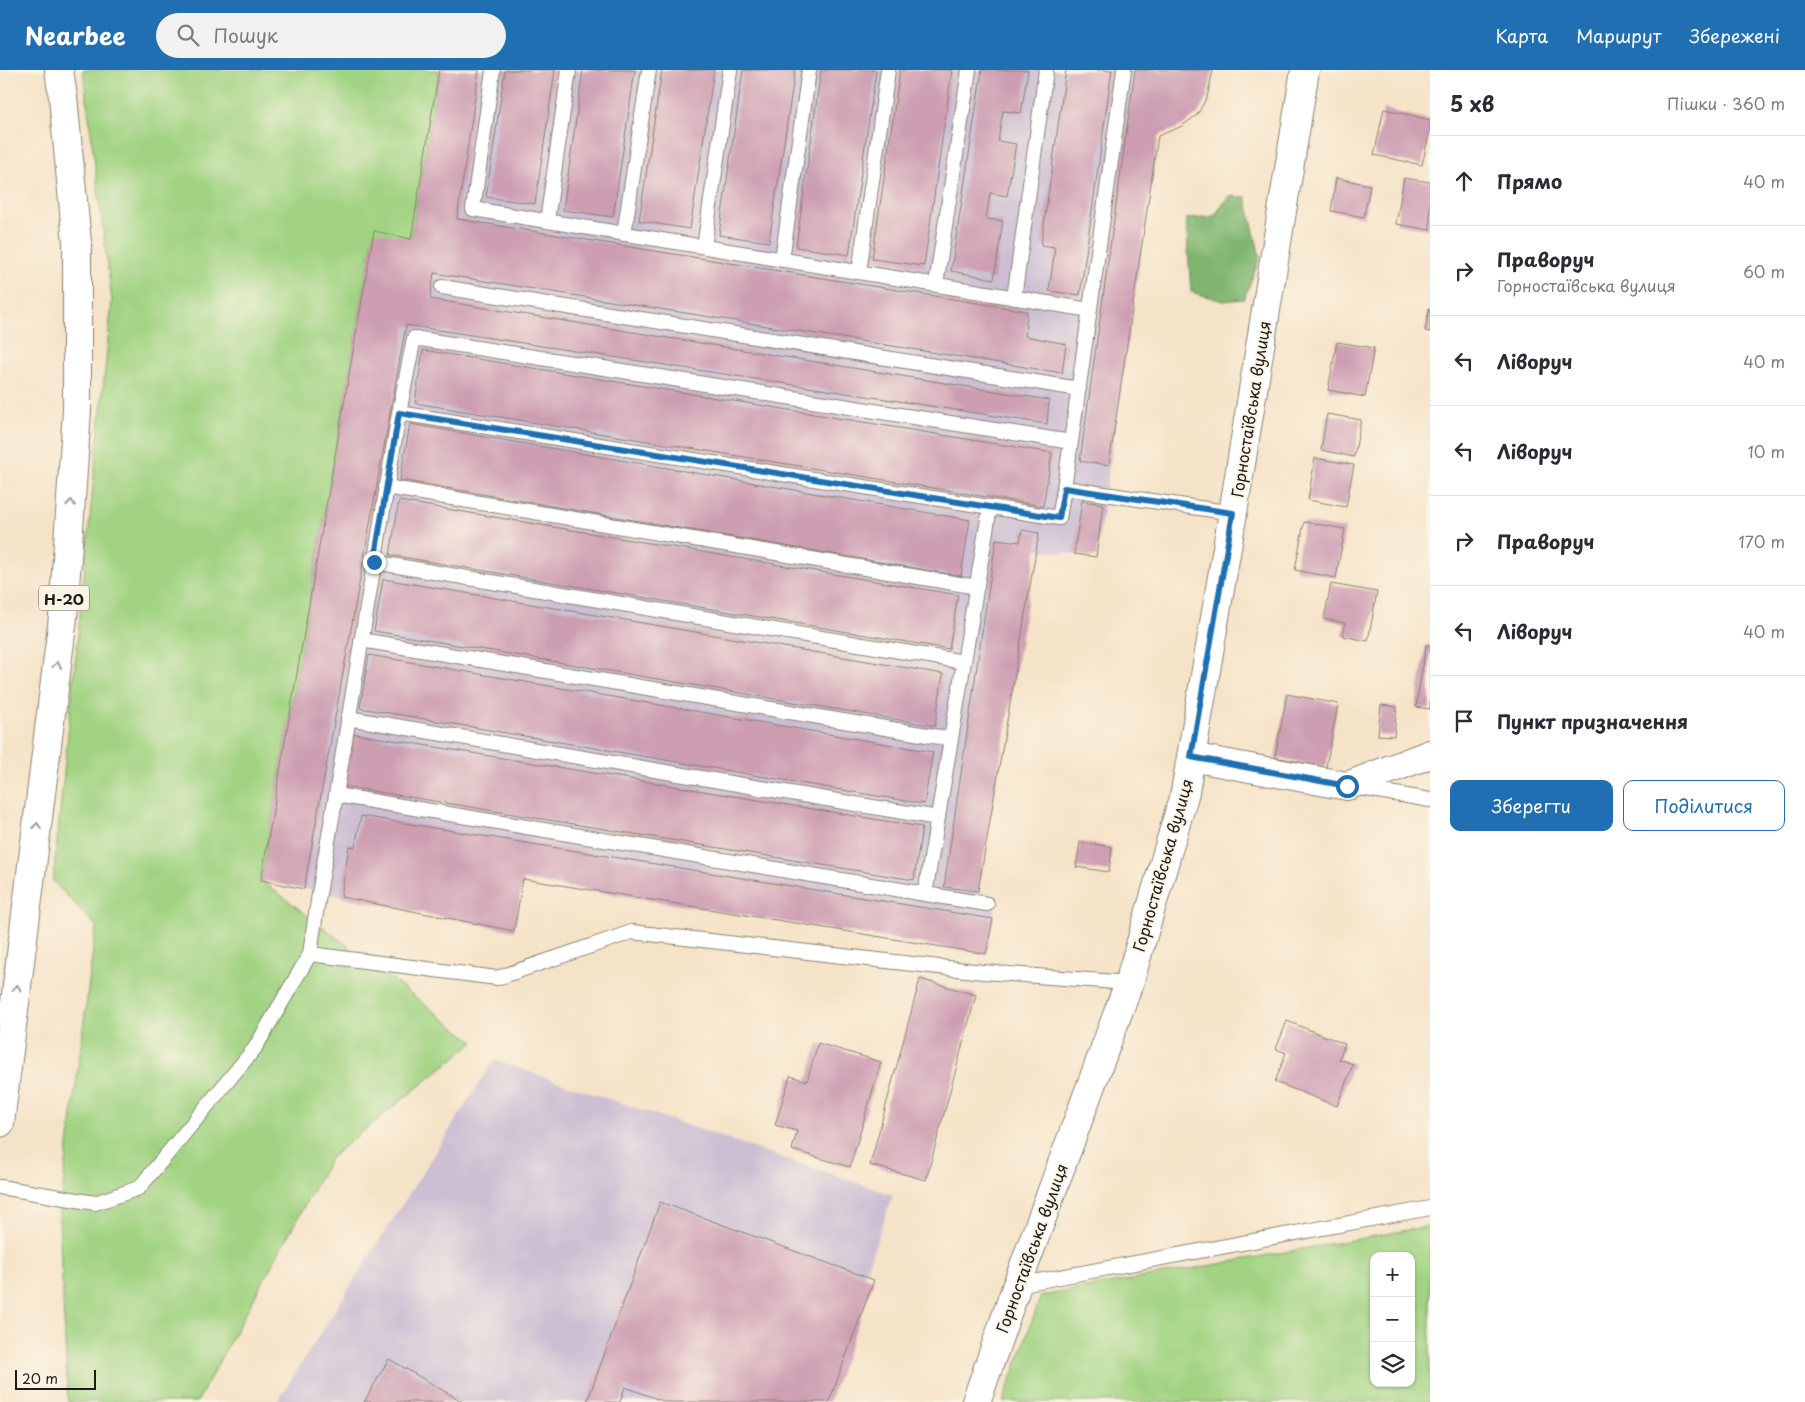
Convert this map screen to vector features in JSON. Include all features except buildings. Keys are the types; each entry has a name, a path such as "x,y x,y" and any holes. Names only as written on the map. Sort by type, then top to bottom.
{"main road":[{"name":"Н-20","path":"0,1123 63,617 77,410 77,243 59,70"},
{"name":"Горностаївська вулиця","path":"976,1402 1017,1285 1129,983 1185,792 1233,513 1305,70"},
{"path":"1191,757 1347,786 1430,754"}],"lane":[{"path":"493,70 473,209 1090,310"},
{"path":"547,220 569,70"},
{"path":"624,234 649,70"},
{"path":"704,247 730,70"},
{"path":"782,260 809,70"},
{"path":"859,272 888,70"},
{"path":"936,285 969,70"},
{"path":"1014,298 1046,70"},
{"path":"399,413 1059,518 1124,70"},
{"path":"442,287 1079,389"},
{"path":"0,1187 95,1203 139,1188 255,1048 310,954 386,487 414,338 1071,442"},
{"path":"386,487 976,587"},
{"path":"1064,488 1233,513"},
{"path":"926,894 990,507"},
{"path":"374,562 964,662"},
{"path":"361,640 951,739"},
{"path":"348,718 938,818"},
{"path":"1347,786 1430,800"},
{"path":"336,795 987,904"},
{"path":"310,954 497,978 632,932 983,972 1129,983"},
{"path":"1017,1285 1430,1208"}],"shaded area":[{"path":"439,70 1168,70 1096,557 1036,549 978,891 992,896 996,904 986,954 523,880 514,931 261,880 374,231 411,238"},
{"path":"494,1060 893,1195 819,1402 277,1402"}],"green space":[{"path":"83,70 439,70 411,239 374,232 261,880 474,1042 331,1157 197,1402 68,1402 59,1218 96,926 53,881 112,301"},
{"path":"1229,196 1246,197 1260,257 1244,299 1223,301 1191,292 1186,219 1214,216"},
{"path":"1430,1226 1430,1402 1003,1402 1041,1296"}],"route":[{"path":"374,562 399,413 1059,518 1064,488 1233,513 1191,757 1347,786"}]}
